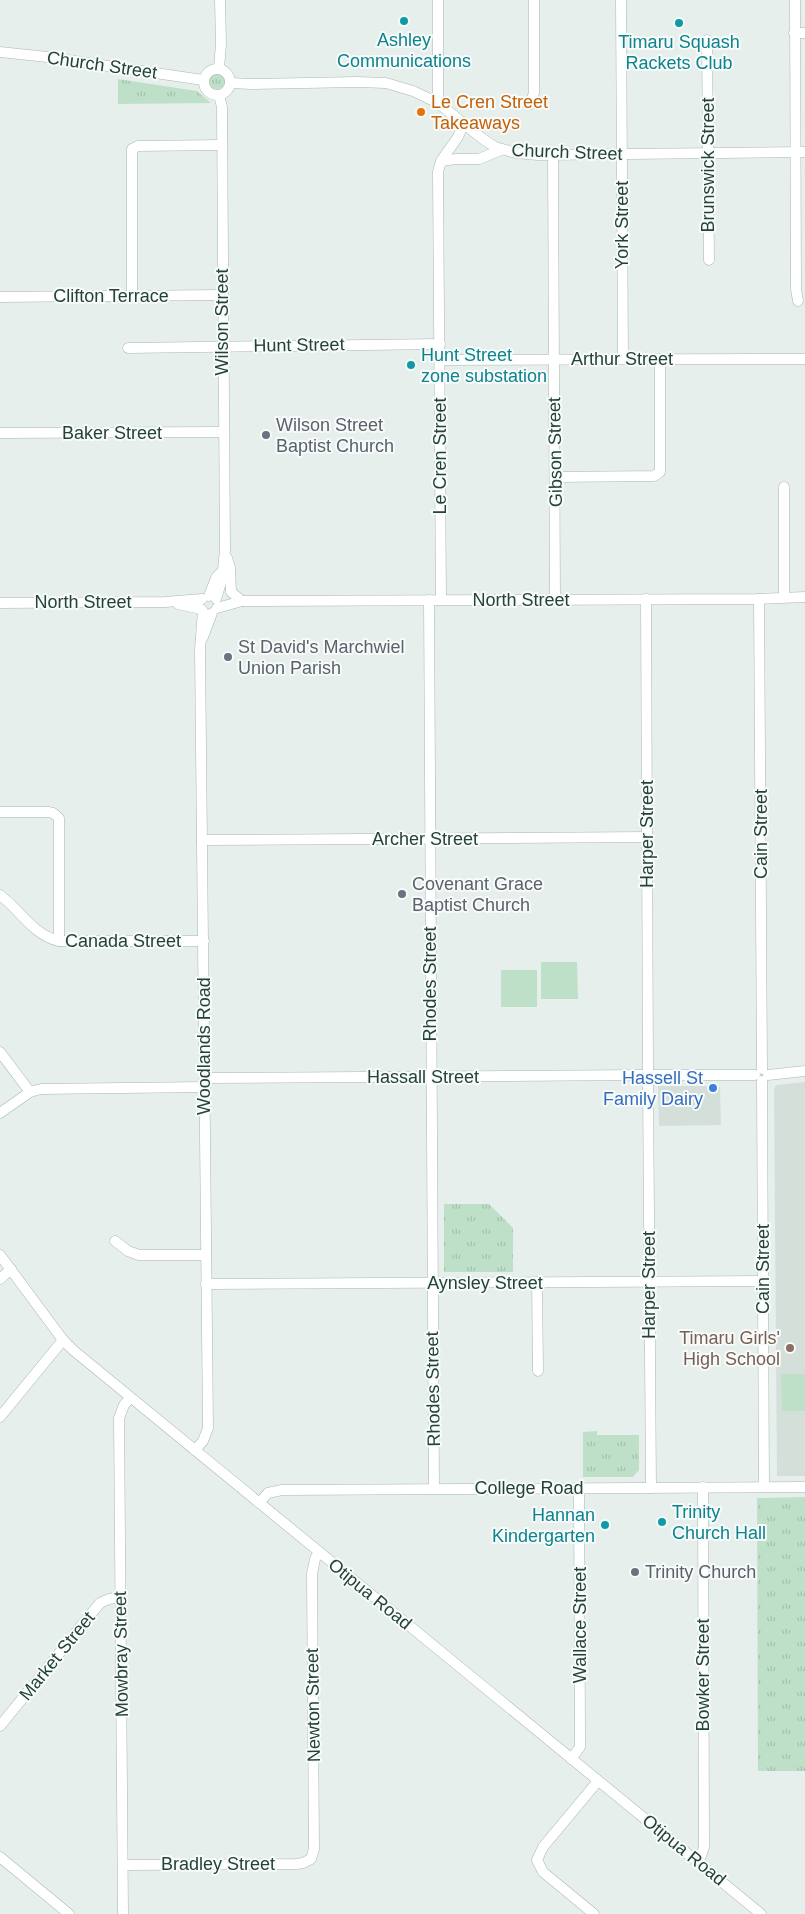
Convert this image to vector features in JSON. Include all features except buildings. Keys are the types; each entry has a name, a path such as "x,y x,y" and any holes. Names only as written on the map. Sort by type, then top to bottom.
{"street":[{"path":"219,68 221,44 220,0"},
{"path":"438,0 438,103"},
{"path":"530,104 534,93 534,0"},
{"name":"York Street","path":"621,0 623,359"},
{"path":"795,0 794,33 800,152 796,289 798,301"},
{"path":"794,33 805,33"},
{"name":"Brunswick Street","path":"707,40 709,260"},
{"name":"Church Street","path":"0,52 203,80"},
{"path":"219,68 227,73 230,83 227,90 219,95 211,94 205,88 203,80 210,70 219,68"},
{"name":"Church Street","path":"230,83 379,82 398,86 438,103 489,144 502,150 526,154 800,152"},
{"name":"Wilson Street","path":"210,604 216,578 222,572 225,550 222,346 222,107 219,95"},
{"name":"Le Cren Street","path":"441,600 438,172 446,152 460,135 462,122"},
{"path":"132,296 132,149 138,146 221,144"},
{"path":"441,161 479,158 502,150"},
{"name":"Gibson Street","path":"553,155 556,477 555,600"},
{"name":"Clifton Terrace","path":"0,297 222,296"},
{"name":"Hunt Street","path":"128,348 440,344"},
{"path":"556,477 654,476 660,472 660,359"},
{"name":"Arthur Street","path":"440,360 805,359"},
{"name":"Baker Street","path":"0,433 223,432"},
{"path":"784,487 784,597"},
{"name":"Wilson Street","path":"225,550 230,568 230,591 240,601"},
{"name":"North Street","path":"0,603 165,602 210,604 240,601 759,599 805,597"},
{"name":"Harper Street","path":"646,599 651,1488"},
{"name":"Cain Street","path":"759,599 764,1487"},
{"name":"Rhodes Street","path":"429,600 434,1488"},
{"name":"Woodlands Road","path":"195,1450 204,1441 208,1428 200,650 202,638 206,632 210,604"},
{"path":"0,812 48,812 59,818 59,941"},
{"name":"Archer Street","path":"202,840 647,837"},
{"name":"Canada Street","path":"0,895 37,931 50,939 59,941 204,941"},
{"path":"0,1052 30,1092"},
{"name":"Hassall Street","path":"0,1113 30,1092 48,1088 431,1077 762,1075 805,1071"},
{"path":"115,1241 128,1251 139,1255 206,1255"},
{"name":"Otipua Road","path":"0,1254 63,1340 130,1398 761,1914"},
{"path":"0,1279 11,1269"},
{"name":"Aynsley Street","path":"206,1284 764,1281"},
{"path":"537,1282 538,1371"},
{"path":"0,1418 63,1340"},
{"name":"Mowbray Street","path":"123,1914 120,1418 124,1405 130,1398"},
{"name":"Bowker Street","path":"699,1862 704,1847 703,1487"},
{"name":"College Road","path":"258,1503 268,1493 275,1490 805,1487"},
{"name":"Wallace Street","path":"572,1759 580,1747 579,1488"},
{"name":"Newton Street","path":"311,1859 314,1849 312,1574 315,1558 319,1552"},
{"name":"Market Street","path":"0,1726 100,1604 109,1599 121,1597"},
{"path":"594,1914 543,1872 537,1860 543,1847 598,1781"},
{"path":"0,1857 70,1914"},
{"name":"Bradley Street","path":"123,1865 296,1864 311,1859"}],"shaded area":[{"name":"Timaru Girls' High School","path":"805,1082 805,1476 777,1476 774,1089 776,1085"},
{"path":"658,1086 720,1086 721,1125 659,1126"}],"green space":[{"path":"214,73 220,73 225,78 223,87 214,89 209,84 209,78"},
{"path":"118,79 197,91 211,103 118,104"},
{"path":"541,962 577,962 578,999 541,999"},
{"path":"501,970 537,970 537,1007 501,1007"},
{"path":"444,1204 489,1204 513,1228 513,1272 444,1272"},
{"path":"781,1374 805,1374 805,1411 782,1411"},
{"path":"597,1431 597,1435 639,1435 639,1470 633,1477 583,1477 583,1432"},
{"path":"805,1497 805,1771 758,1771 757,1498"}],"place":[{"name":"Ashley Communications","path":"404,21"},
{"name":"Timaru Squash Rackets Club","path":"679,23"},
{"name":"Le Cren Street Takeaways","path":"421,112"},
{"name":"Hunt Street zone substation","path":"411,365"},
{"name":"Wilson Street Baptist Church","path":"266,435"},
{"name":"St David's Marchwiel Union Parish","path":"228,657"},
{"name":"Covenant Grace Baptist Church","path":"402,894"},
{"name":"Hassell St Family Dairy","path":"713,1088"},
{"name":"Timaru Girls' High School","path":"790,1348"},
{"name":"Trinity Church Hall","path":"662,1522"},
{"name":"Hannan Kindergarten","path":"605,1525"},
{"name":"Trinity Church","path":"635,1572"}]}
